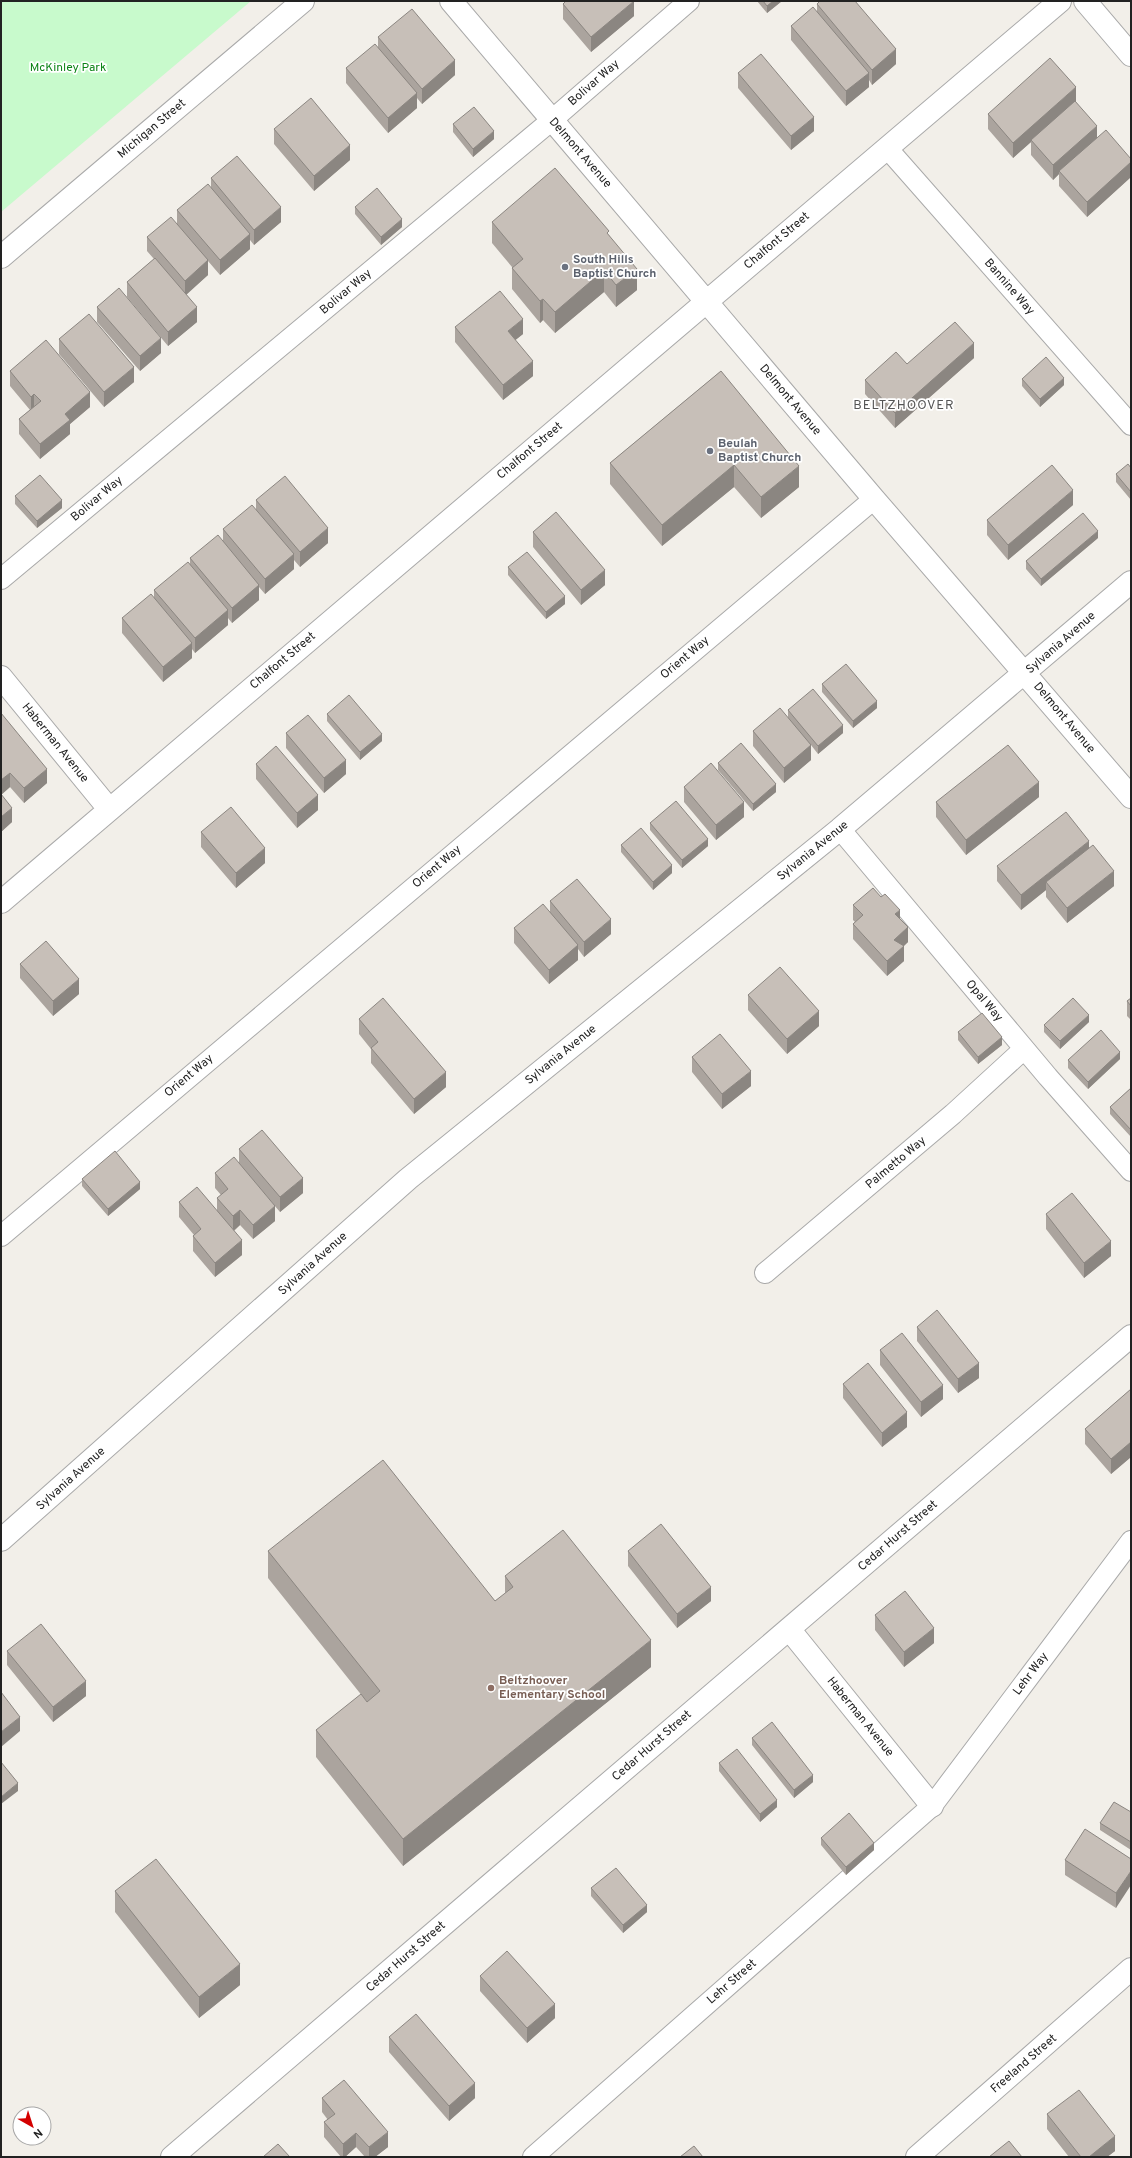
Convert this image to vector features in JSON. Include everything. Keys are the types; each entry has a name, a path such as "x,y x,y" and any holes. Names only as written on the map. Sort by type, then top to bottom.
{"street":[{"name":"Michigan Street","path":"1,257 302,1"},
{"name":"Delmont Avenue","path":"451,1 874,499 1131,797"},
{"name":"Chalfont Street","path":"1,902 706,300 888,148 1060,1"},
{"path":"1085,1 1131,55"},
{"name":"Sylvania Avenue","path":"1,1540 408,1179 840,829 1131,582"},
{"name":"Haberman Avenue","path":"1,677 109,809"},
{"name":"Cedar Hurst Street","path":"172,2157 1131,1336"},
{"name":"Haberman Avenue","path":"789,1628 932,1806"},
{"name":"Freeland Street","path":"917,2157 1131,1969"}],"lane":[{"name":"Bolivar Way","path":"1,580 552,120 689,1"},
{"name":"Bannine Way","path":"888,148 1131,425"},
{"name":"Orient Way","path":"1,1236 874,499"},
{"name":"Opal Way","path":"840,829 1024,1049 1131,1171"},
{"name":"Palmetto Way","path":"765,1273 953,1114 1024,1049"},
{"name":"Lehr Way","path":"932,1806 1131,1541"},
{"name":"Lehr Street","path":"533,2157 932,1806"}],"green space":[{"name":"McKinley Park","path":"1,1 251,1 1,212"}],"building":[{"path":"566,1 634,1 591,37 563,4"},
{"path":"763,1 773,1 767,6"},
{"path":"820,1 855,1 896,49 872,70 817,4"},
{"path":"813,7 869,73 846,91 791,26"},
{"path":"412,9 455,60 422,89 378,37"},
{"path":"375,44 417,93 388,118 346,68"},
{"path":"761,54 814,117 791,136 738,73"},
{"path":"1050,58 1076,87 1013,143 988,114"},
{"path":"311,98 350,145 314,176 274,129"},
{"path":"1075,101 1097,126 1053,165 1031,140"},
{"path":"474,107 494,131 473,149 453,124"},
{"path":"1106,130 1131,159 1131,162 1087,202 1059,171"},
{"path":"237,156 281,207 254,230 211,178"},
{"name":"South Hills Baptist Church","path":"555,168 609,231 607,233 637,269 616,285 604,270 555,312 543,299 540,301 512,268 523,259 492,222"},
{"path":"208,184 250,234 220,260 177,210"},
{"path":"377,188 402,219 381,237 355,207"},
{"path":"171,217 208,260 185,281 147,237"},
{"path":"155,258 197,307 168,332 127,282"},
{"path":"119,288 161,338 140,356 97,307"},
{"path":"500,291 523,319 508,331 533,361 503,385 455,327"},
{"path":"89,314 134,367 104,392 59,339"},
{"path":"955,322 974,343 895,413 865,380 896,352 907,364"},
{"path":"46,340 90,392 65,414 70,420 40,444 19,419 41,401 34,394 31,397 10,371"},
{"path":"1046,357 1064,378 1040,399 1022,379"},
{"name":"Beulah Baptist Church","path":"721,371 799,466 761,497 734,465 662,525 610,463"},
{"path":"1128,464 1131,468 1131,492 1116,474"},
{"path":"1052,465 1073,490 1008,545 987,520"},
{"path":"40,475 62,500 37,521 15,496"},
{"path":"285,476 328,528 300,552 256,500"},
{"path":"252,505 294,554 265,579 223,529"},
{"path":"556,512 605,570 581,590 533,532"},
{"path":"1083,513 1098,531 1041,579 1026,561"},
{"path":"218,535 259,585 232,608 190,558"},
{"path":"527,552 565,596 546,612 508,567"},
{"path":"188,562 228,610 195,638 154,590"},
{"path":"151,594 192,643 163,667 122,618"},
{"path":"846,664 877,701 853,721 822,684"},
{"path":"813,689 843,725 818,746 788,710"},
{"path":"349,695 382,734 360,752 327,714"},
{"path":"780,708 811,745 784,768 753,731"},
{"path":"1,713 47,769 24,788 10,773 1,780"},
{"path":"308,715 346,760 324,778 286,733"},
{"path":"741,743 776,784 753,804 718,763"},
{"path":"1008,745 1039,782 966,840 936,802"},
{"path":"276,746 318,795 297,813 256,764"},
{"path":"711,763 744,802 716,825 684,787"},
{"path":"1,794 12,808 1,817"},
{"path":"676,801 708,839 682,860 650,823"},
{"path":"231,807 265,848 236,873 201,832"},
{"path":"1066,812 1089,841 1021,895 997,866"},
{"path":"641,828 672,865 653,882 621,845"},
{"path":"1093,845 1114,871 1067,908 1046,882"},
{"path":"577,879 611,919 584,942 550,901"},
{"path":"873,888 881,897 885,894 900,910 895,914 908,927 894,940 904,946 887,961 853,924 863,915 853,905"},
{"path":"543,904 578,945 549,970 514,928"},
{"path":"46,941 79,979 53,1001 20,964"},
{"path":"780,967 819,1011 787,1039 748,995"},
{"path":"383,998 446,1072 414,1099 371,1048 378,1042 359,1019"},
{"path":"1073,998 1089,1015 1060,1041 1044,1025"},
{"path":"1131,998 1131,1006 1127,1001"},
{"path":"982,1013 1002,1037 978,1057 958,1032"},
{"path":"1101,1030 1120,1052 1088,1082 1068,1060"},
{"path":"720,1034 751,1071 722,1094 692,1057"},
{"path":"1131,1088 1131,1130 1110,1107"},
{"path":"262,1130 303,1178 280,1197 239,1149"},
{"path":"115,1151 140,1182 108,1209 82,1179"},
{"path":"234,1157 275,1206 253,1225 240,1210 233,1216 217,1198 228,1189 215,1173"},
{"path":"197,1187 242,1240 215,1263 193,1236 201,1229 179,1202"},
{"path":"1072,1193 1111,1241 1084,1263 1046,1214"},
{"path":"937,1310 979,1363 958,1379 917,1327"},
{"path":"902,1333 943,1385 921,1402 880,1350"},
{"path":"868,1363 907,1412 882,1433 843,1384"},
{"path":"1131,1389 1131,1442 1111,1459 1085,1429"},
{"name":"Beltzhoover Elementary School","path":"383,1460 495,1601 513,1587 505,1576 563,1530 651,1640 403,1839 316,1730 361,1694 367,1702 380,1691 268,1551"},
{"path":"661,1524 711,1587 677,1614 628,1551"},
{"path":"905,1591 934,1628 904,1652 875,1615"},
{"path":"41,1624 86,1681 53,1707 7,1651"},
{"path":"1,1692 20,1717 1,1732"},
{"path":"772,1722 813,1775 794,1790 752,1738"},
{"path":"737,1749 777,1800 760,1814 719,1763"},
{"path":"1,1762 18,1783 1,1797"},
{"path":"1114,1802 1131,1812 1131,1842 1100,1823"},
{"path":"849,1813 874,1843 846,1867 821,1838"},
{"path":"1085,1829 1131,1859 1131,1871 1116,1893 1065,1860"},
{"path":"156,1859 240,1964 199,1997 115,1891"},
{"path":"616,1868 647,1905 623,1925 591,1888"},
{"path":"507,1951 555,2004 527,2028 480,1976"},
{"path":"416,2014 475,2083 449,2106 389,2037"},
{"path":"344,2080 388,2132 369,2147 356,2133 343,2144 324,2122 335,2114 322,2098"},
{"path":"1079,2090 1115,2136 1089,2157 1081,2157 1047,2114"},
{"path":"1009,2141 1022,2157 989,2157"},
{"path":"278,2144 290,2157 263,2157"},
{"path":"694,2146 703,2157 680,2157"}],"place":[{"name":"South Hills Baptist Church","path":"565,267"},
{"name":"Beulah Baptist Church","path":"710,451"},
{"name":"Beltzhoover Elementary School","path":"491,1688"}],"district":[{"name":"BELTZHOOVER","path":"904,406"}]}
